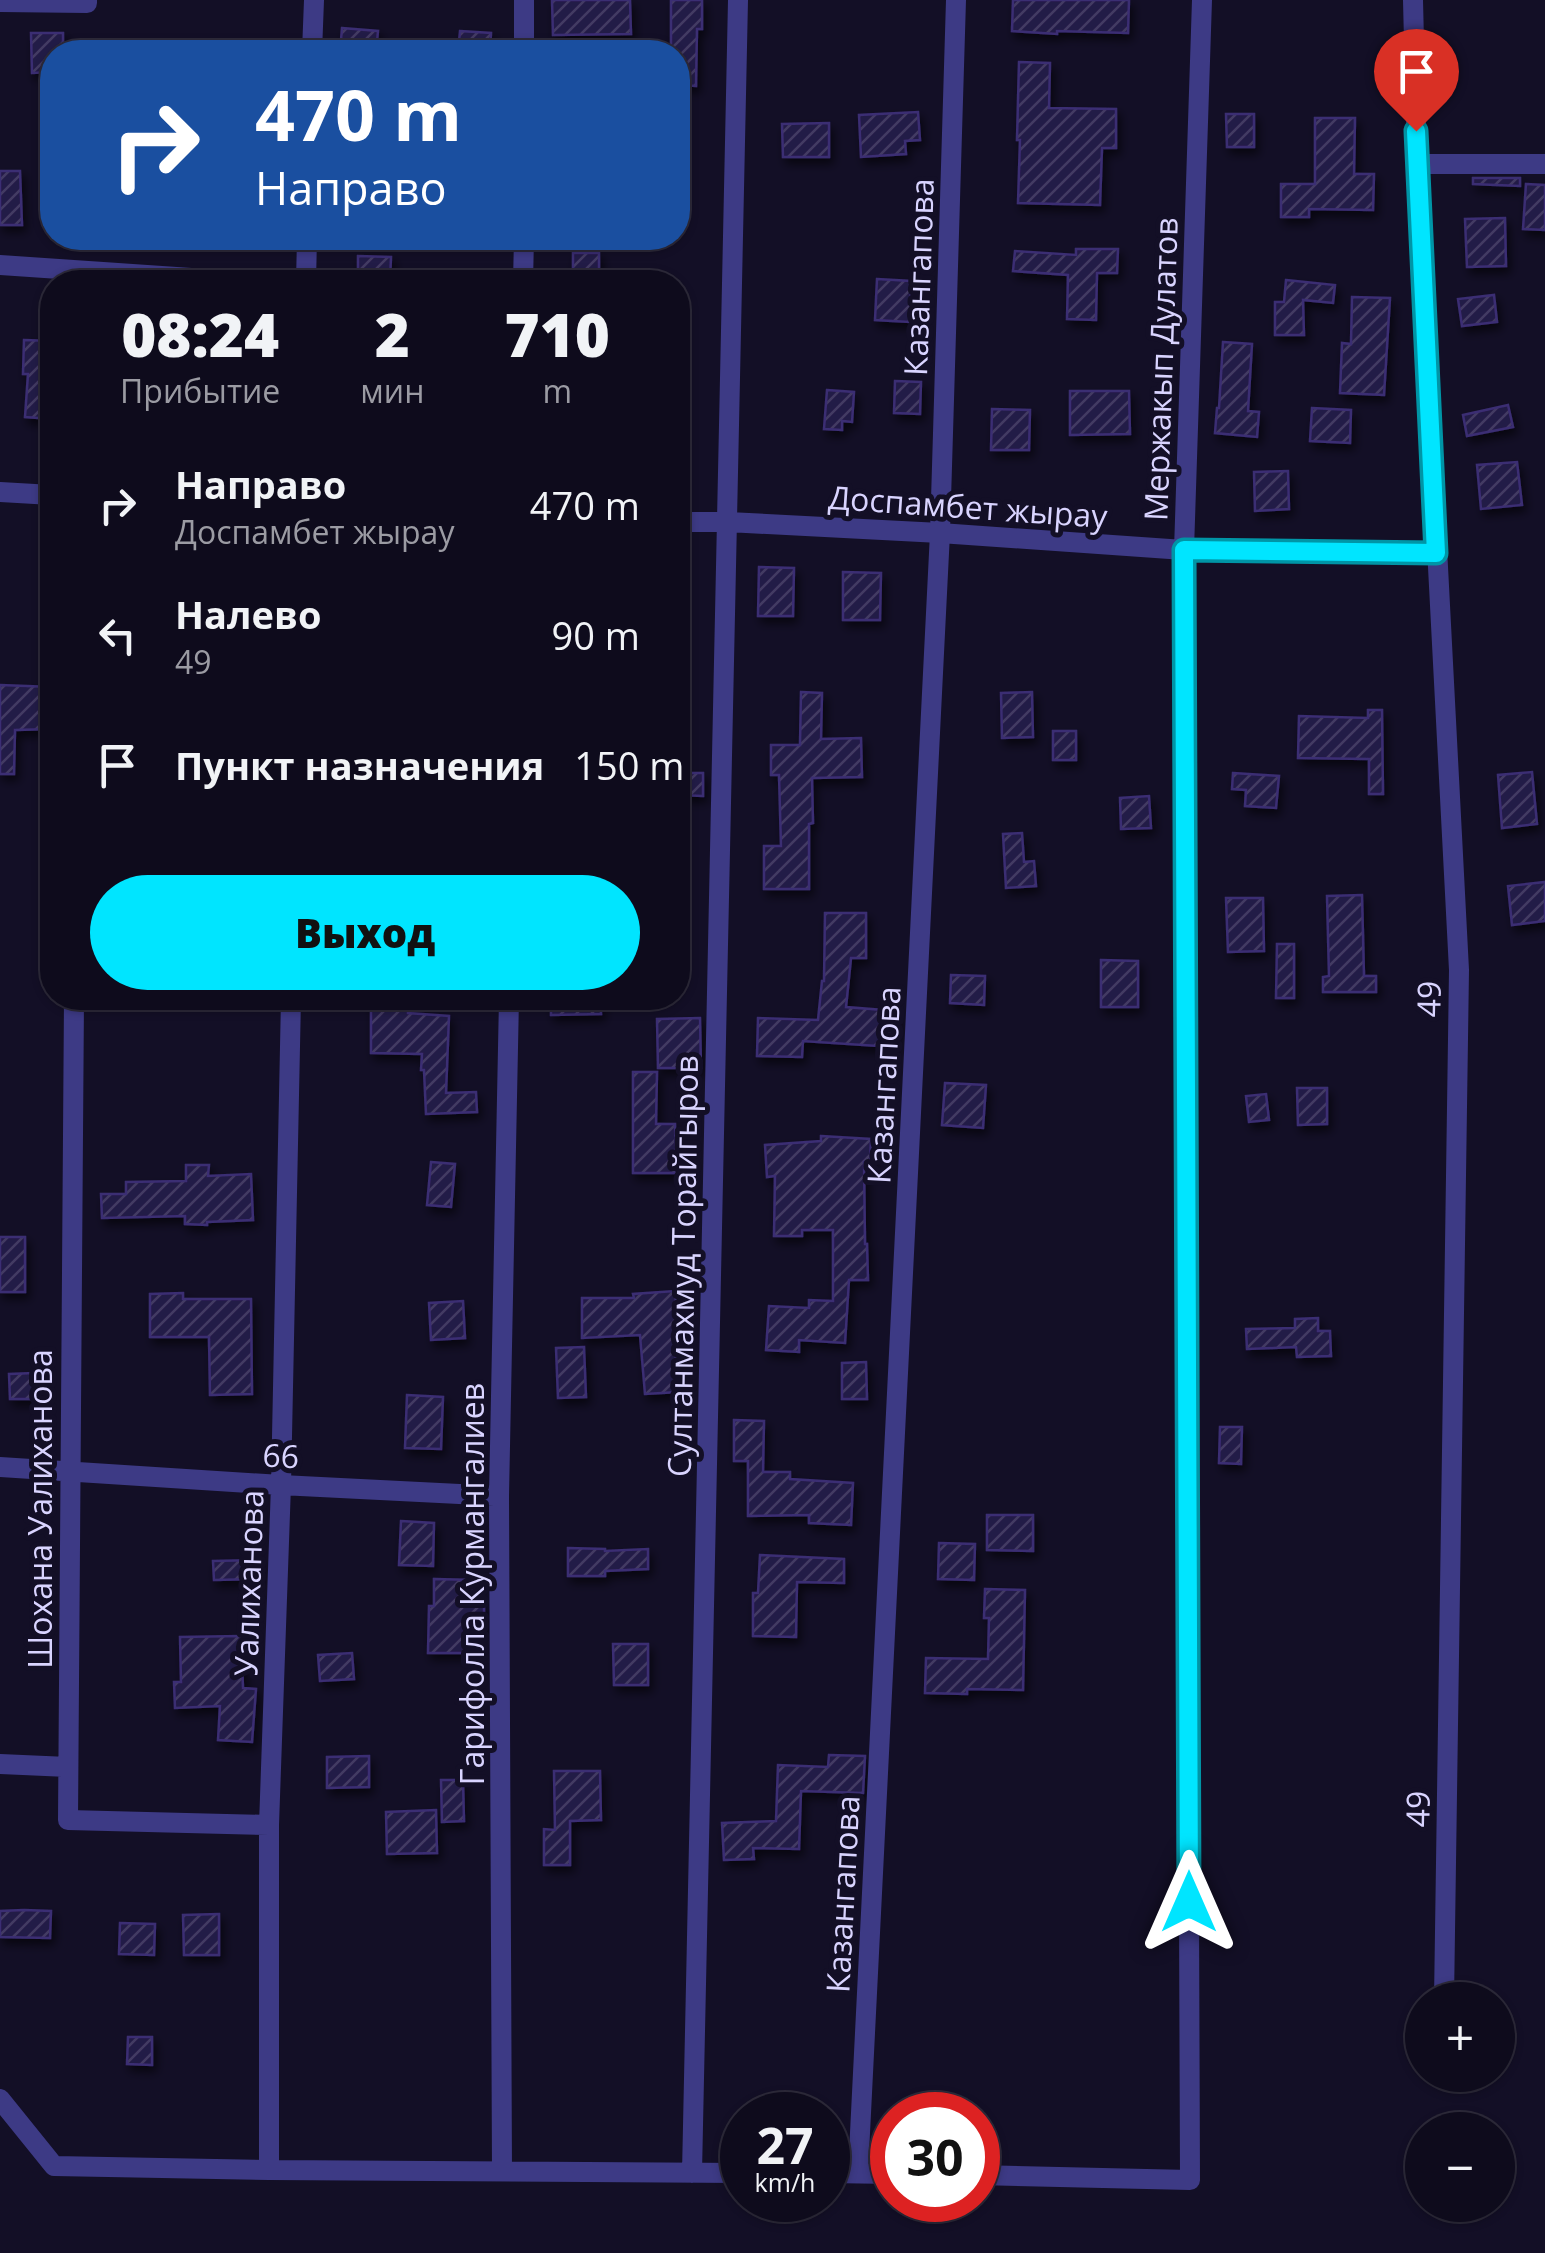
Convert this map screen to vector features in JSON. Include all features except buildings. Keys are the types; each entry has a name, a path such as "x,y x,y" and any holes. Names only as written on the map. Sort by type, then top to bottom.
{"street":[{"path":"312,40 314,0"},
{"path":"524,0 524,40"},
{"name":"Султанмахмуд Торайгыров","path":"692,2173 738,0"},
{"name":"Казангапова","path":"858,2173 940,532 956,0"},
{"name":"Мержакып Дулатов","path":"1000,2176 1190,2180 1184,550 1202,0"},
{"name":"49","path":"1413,0 1417,164 1459,970 1444,1982"},
{"path":"0,2 87,2"},
{"path":"1417,164 1545,164"},
{"path":"0,265 74,270"},
{"path":"0,492 40,494"},
{"name":"Доспамбет жырау","path":"690,522 940,532 1184,550 1436,553"},
{"name":"Шохана Уалиханова","path":"74,1010 68,1820 268,1825"},
{"name":"Уалиханова","path":"269,2170 268,1825 282,1486 291,1010"},
{"name":"Гарифолла Курмангалиев","path":"502,2172 499,1496 509,1010"},
{"name":"66","path":"0,1467 499,1496"},
{"path":"0,1764 68,1767"},
{"path":"0,2099 54,2166 720,2173"},
{"path":"850,2173 870,2173"}],"route":[{"path":"1189,1902 1184,550 1436,553 1416,131"}]}
